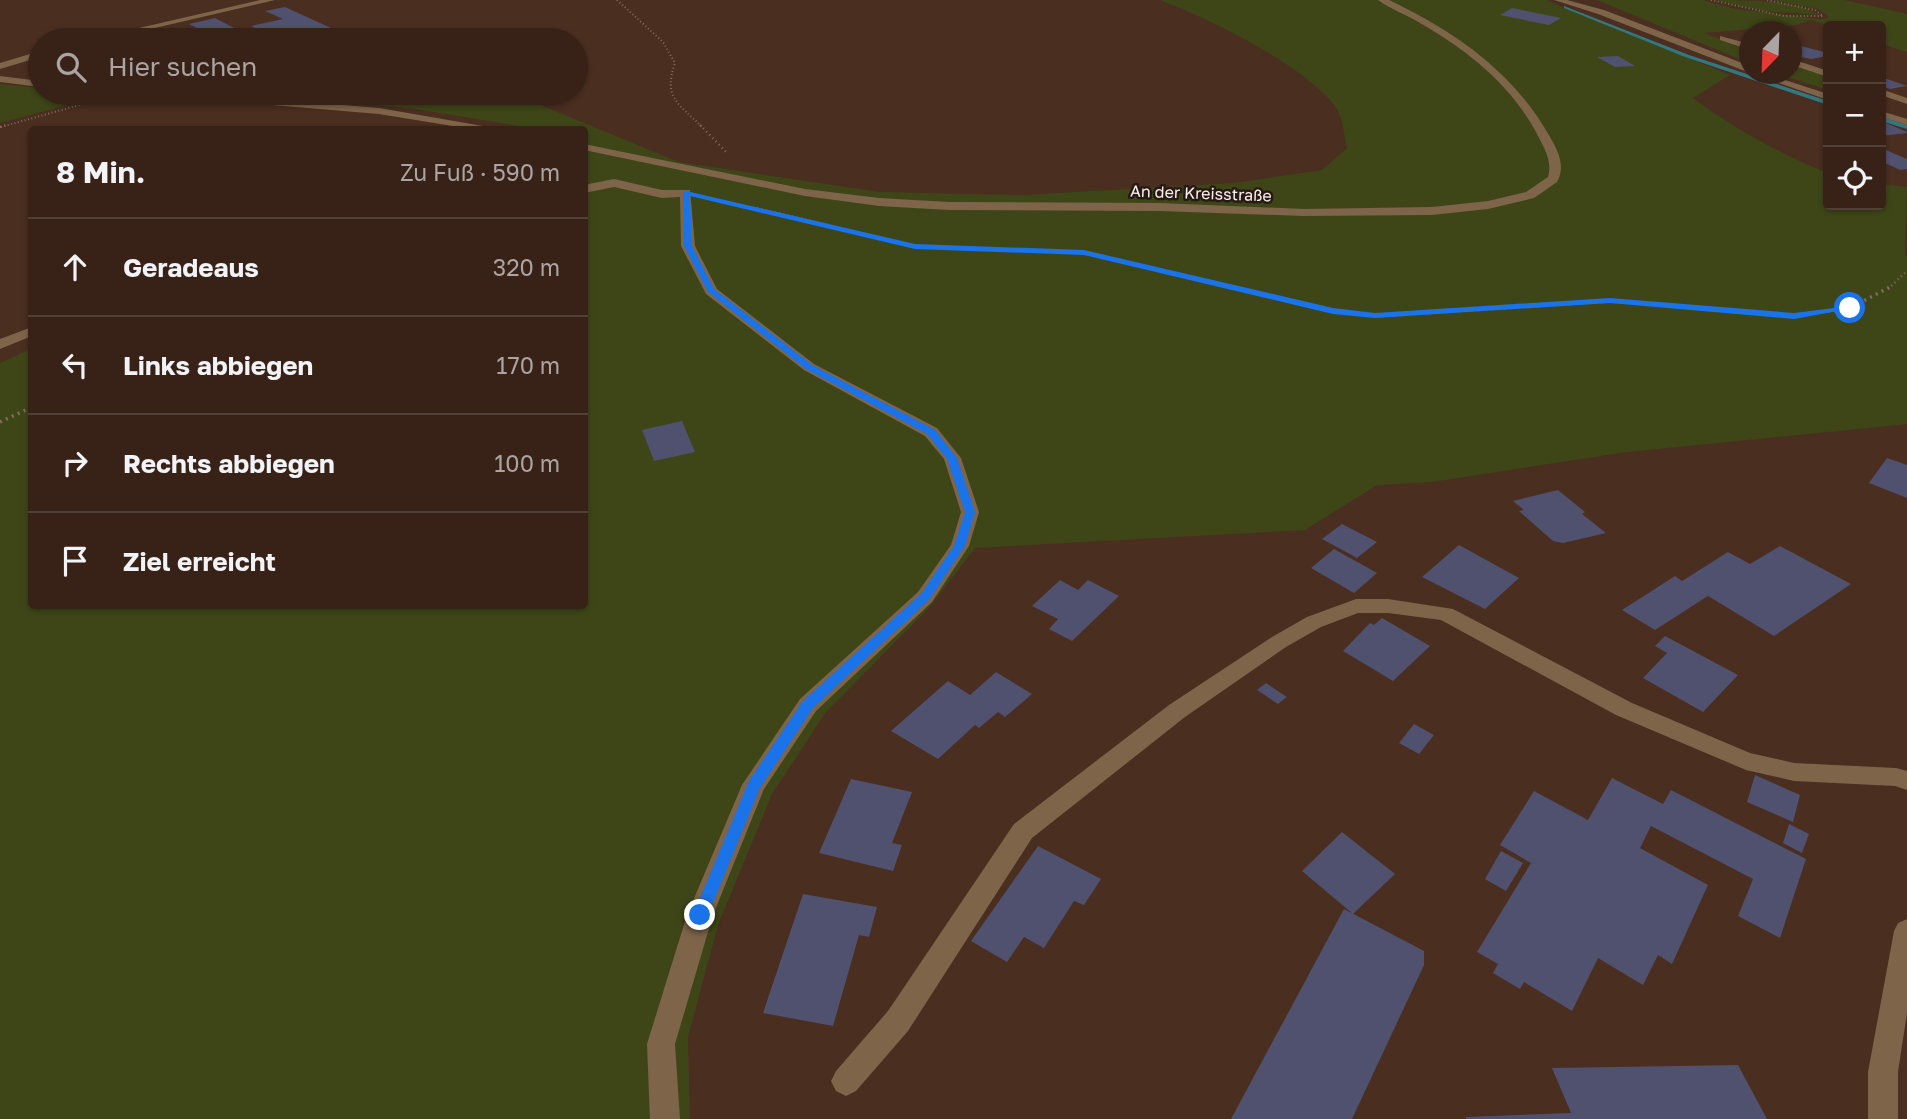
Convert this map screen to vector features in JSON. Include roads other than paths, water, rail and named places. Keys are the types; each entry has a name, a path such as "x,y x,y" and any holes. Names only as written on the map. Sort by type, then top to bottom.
{"street":[{"path":"146,28 271,0"},
{"name":"An der Kreisstraße","path":"588,148 721,176 877,201 949,206 1159,207 1354,215 1408,213 1484,205 1531,194 1551,183 1556,175 1549,146 1522,96 1506,79 1471,54 1413,16 1382,0"},
{"path":"1558,0 1601,12 1739,66"},
{"path":"1723,38 1739,44"},
{"path":"0,66 28,58"},
{"path":"1802,66 1823,72"},
{"path":"0,79 28,82"},
{"path":"1788,84 1823,95"},
{"path":"1886,94 1907,101"},
{"path":"301,105 413,115 478,126"},
{"path":"1886,115 1904,119"},
{"path":"588,188 614,183 662,194 686,193 688,246 711,291 809,367 931,432 951,458 970,512 960,546 925,597 808,705 754,785 700,915 661,1044 665,1119"},
{"path":"0,344 28,333"},
{"path":"846,1081 898,1021 1023,831 1177,710 1314,622 1356,606 1388,606 1446,614 1624,709 1746,761 1794,772 1896,777 1907,781"},
{"path":"1883,1119 1883,1072 1907,931"}],"waterway":[{"path":"1566,7 1687,56 1823,101"},
{"path":"1886,121 1907,127"}]}
